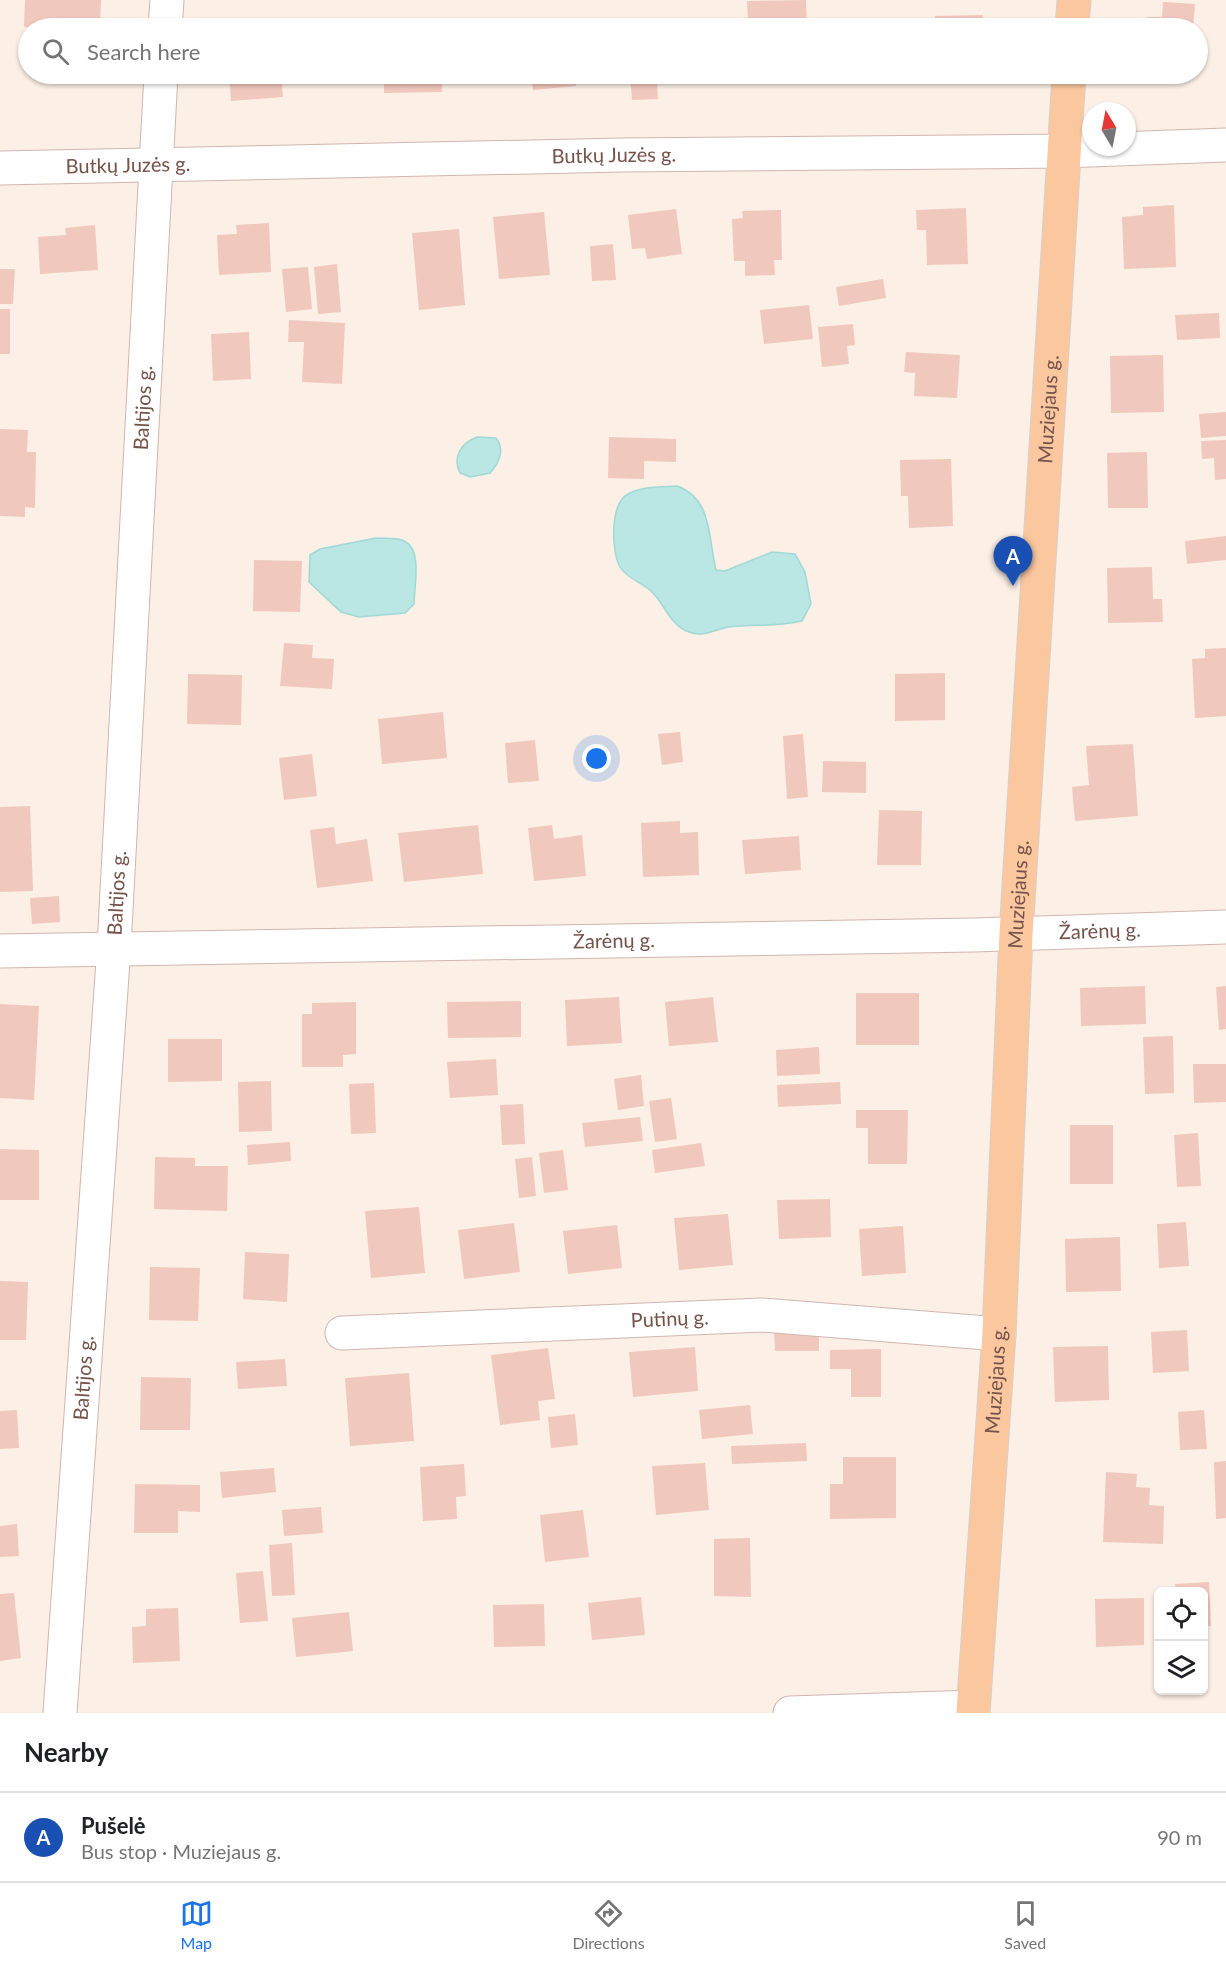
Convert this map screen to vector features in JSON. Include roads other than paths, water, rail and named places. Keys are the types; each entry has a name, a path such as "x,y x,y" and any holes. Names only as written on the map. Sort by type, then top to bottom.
{"main road":[{"path":"1073,18 1074,0"},
{"name":"Muziejaus g.","path":"973,1710 999,1334 1016,934 1068,84"}],"street":[{"path":"165,18 166,0"},
{"name":"Baltijos g.","path":"60,1713 114,947 160,84"},
{"name":"Butkų Juzės g.","path":"0,168 610,155 1064,151 1226,145"},
{"name":"Žarėnų g.","path":"0,951 114,947 1016,934 1226,927"},
{"name":"Putinų g.","path":"342,1333 762,1315 999,1334"},
{"path":"790,1713 973,1710"}],"water":[{"path":"477,437 496,438 500,447 500,456 490,473 470,477 460,473 457,461 462,447"},
{"path":"677,486 689,492 703,510 710,533 716,570 725,571 772,552 795,554 805,572 811,604 802,621 729,627 704,634 694,634 677,625 652,592 623,571 617,560 614,539 615,517 622,499 639,490"},
{"path":"376,538 398,539 410,545 416,560 414,604 405,613 359,617 341,612 309,582 310,555 320,549"}],"place":[{"name":"Pušelė","path":"1013,586"}]}
